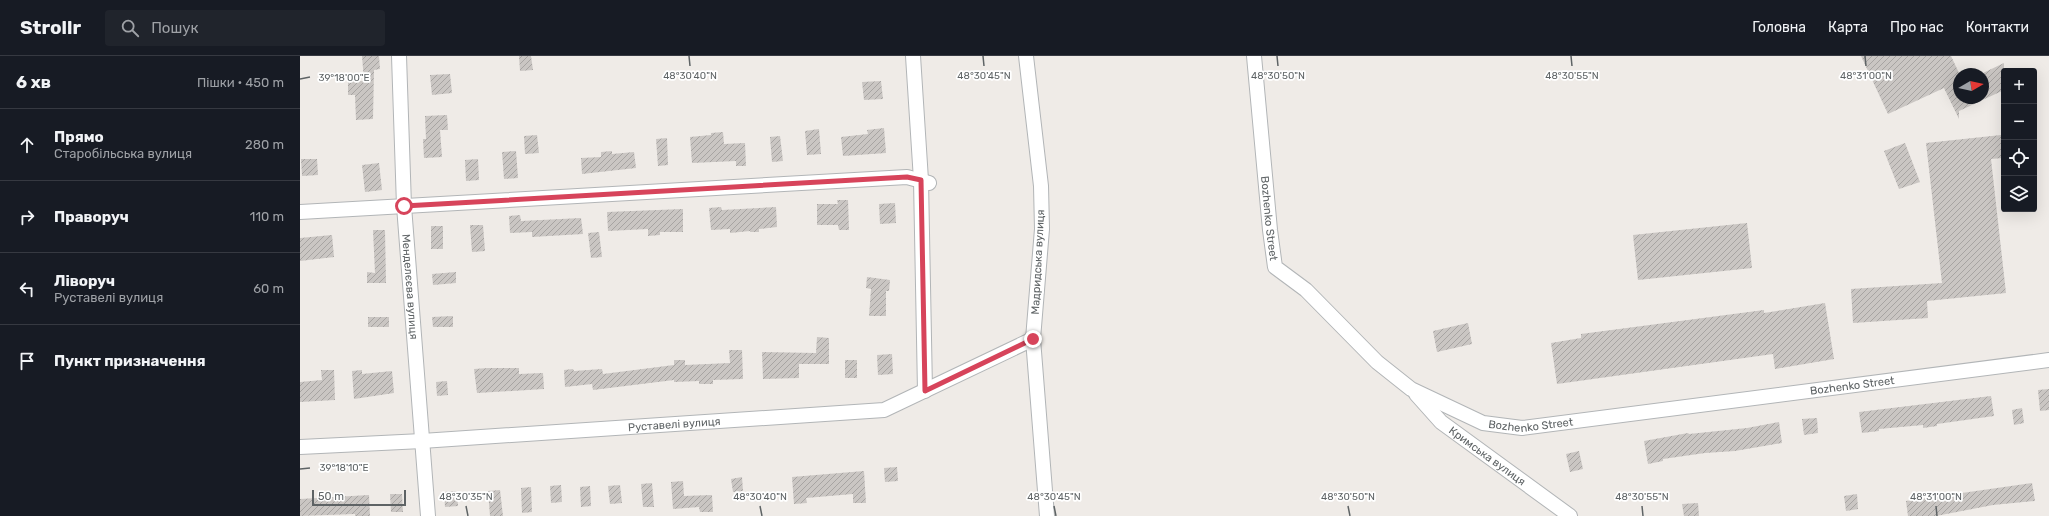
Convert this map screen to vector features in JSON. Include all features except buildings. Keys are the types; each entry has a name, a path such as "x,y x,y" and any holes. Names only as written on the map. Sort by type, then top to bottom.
{"street":[{"name":"Менделєєва вулиця","path":"399,56 404,206 422,441 427,481 428,516"},
{"path":"913,56 925,181 925,391"},
{"name":"Мадридська вулиця","path":"1026,56 1040,186 1042,222 1033,339 1047,516"},
{"name":"Bozhenko Street","path":"1254,56 1270,230 1275,267 1306,290 1377,362 1411,389 1483,423 1522,428 2049,360"},
{"path":"300,212 907,177 925,181"},
{"name":"Руставелі вулиця","path":"300,446 422,441 884,410 1033,339"},
{"name":"Кримська вулиця","path":"1411,389 1441,422 1570,516"}],"route":[{"path":"404,206 907,177 921,180 925,391 1033,339"}]}
